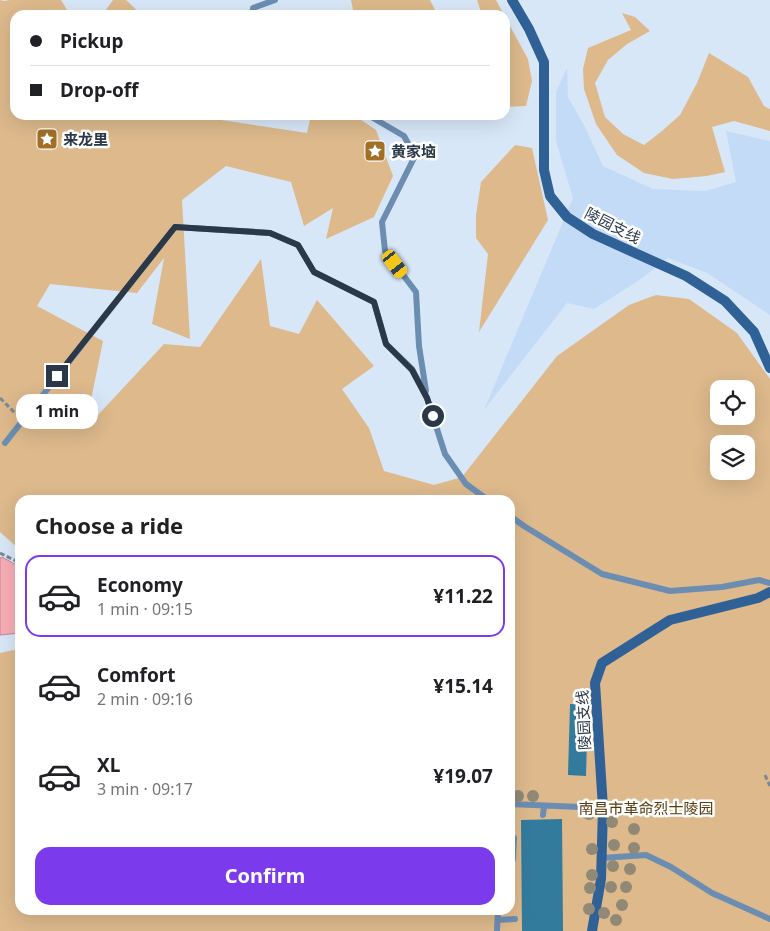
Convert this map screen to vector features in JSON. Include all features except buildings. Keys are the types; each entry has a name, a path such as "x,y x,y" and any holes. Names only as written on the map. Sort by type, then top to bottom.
{"street":[{"name":"陵园支线","path":"512,0 529,29 544,62 544,170 550,196 567,217 593,234 686,276 725,301 754,332 770,368"},
{"name":"陵园支线","path":"592,931 601,879 602,858 603,808 595,683 602,663 670,620 758,598 770,592"}],"lane":[{"path":"253,10 253,8 275,0"},
{"path":"377,120 404,136 415,156 382,222 385,251 416,292 420,346 427,398"},
{"path":"5,443 175,227 270,233 298,245 314,272 374,302 386,344 412,370 427,398 446,454 466,484 481,495"},
{"path":"515,520 602,574 660,589 670,591 722,587 759,580 770,584"},
{"path":"515,804 603,808"},
{"path":"543,815 544,806"},
{"path":"602,858 646,855 671,867 712,893 770,919"},
{"path":"497,931 498,915"},
{"path":"498,920 516,919"}],"path":[{"path":"0,398 22,421"},
{"path":"0,553 15,560"},
{"path":"765,775 770,786"}],"shaded area":[{"path":"567,68 568,97 585,127 603,166 653,189 705,191 736,182 726,131 770,141 770,315 707,273 668,258 641,279 594,309 567,303 484,410 573,198 556,141 556,92"},
{"path":"2,557 15,564 15,634 0,635 0,558"}],"green space":[{"name":"南昌市革命烈士陵园","path":"0,0 61,0 67,10 10,10 10,120 221,120 307,133 310,120 361,120 376,130 393,176 374,217 326,239 333,208 304,226 291,182 226,166 182,200 190,339 152,324 164,258 137,293 50,284 37,306 103,341 85,429 164,344 200,347 261,259 270,326 299,334 317,300 374,366 342,389 369,428 384,471 434,485 462,477 557,356 629,305 656,295 689,299 737,333 770,379 770,931 0,931 0,653 15,650 15,915 515,915 515,495 15,495 15,546 0,532"},
{"path":"113,0 126,0 137,10 106,10"},
{"path":"351,0 430,0 435,10 353,10"},
{"path":"477,0 496,0 501,10 480,10"},
{"path":"622,13 635,17 650,31 627,44 608,60 595,83 605,117 623,134 644,145 680,115 697,83 709,53 748,77 764,106 770,109 770,131 734,121 712,127 725,172 707,176 673,179 644,173 617,155 596,124 584,89 583,69 588,48 631,30"},
{"path":"510,26 528,59 532,81 526,106 510,107"},
{"path":"515,145 532,148 548,220 479,332 488,254 476,238 476,215 481,182"}],"place":[{"name":"来龙里","path":"47,139"},
{"name":"黄家垴","path":"375,151"}],"route":[{"path":"57,376 175,227 270,233 298,245 314,272 374,302 386,344 412,370 427,398 433,416"}]}
